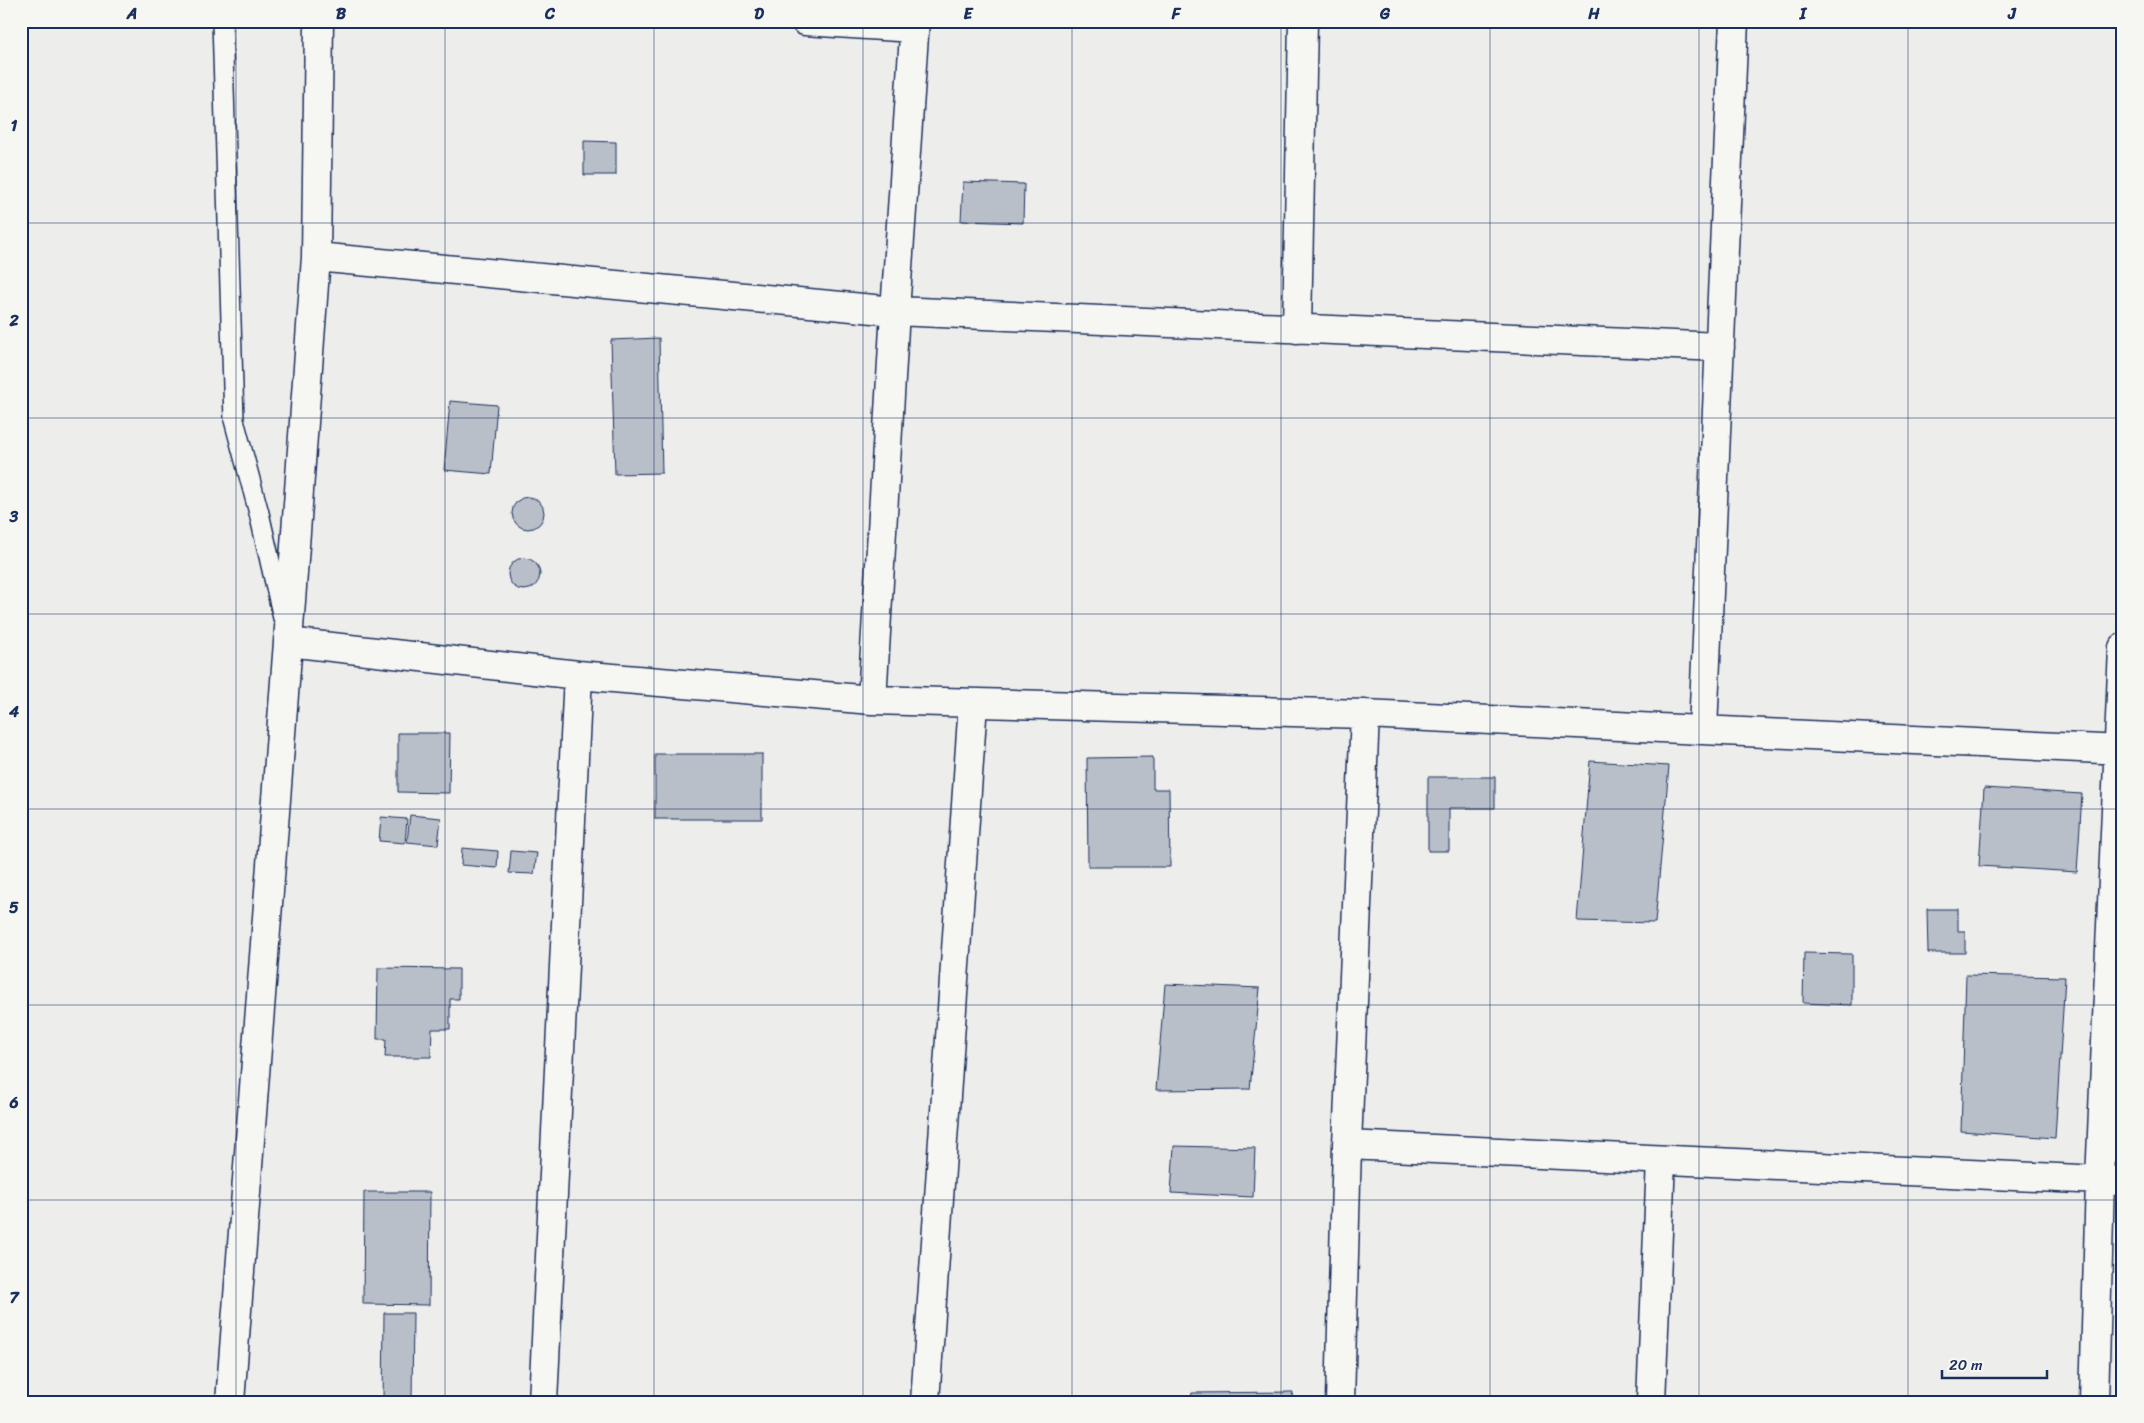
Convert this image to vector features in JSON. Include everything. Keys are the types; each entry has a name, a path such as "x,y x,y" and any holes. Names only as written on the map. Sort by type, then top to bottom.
{"street":[{"path":"230,1402 316,257 319,21"},
{"path":"806,21 914,25 872,700"},
{"path":"1297,328 1303,21"},
{"path":"1702,730 1734,21"},
{"path":"316,257 895,311 1720,347"},
{"path":"288,642 578,675 872,700 1365,714 2121,750"},
{"path":"2094,1402 2111,1180 2123,648"},
{"path":"543,1402 578,675"},
{"path":"925,1402 973,703"},
{"path":"1340,1402 1347,1145 1365,714"},
{"path":"1347,1145 2111,1180"},
{"path":"1652,1402 1661,1160"}],"lane":[{"path":"222,21 234,420 259,513 288,642"}],"building":[{"path":"584,141 616,142 616,175 584,175"},
{"path":"963,182 1024,184 1023,223 961,221"},
{"path":"659,338 662,473 615,474 611,340"},
{"path":"450,401 497,405 491,474 444,470"},
{"path":"528,497 540,501 544,513 540,525 528,529 516,525 512,513 516,501"},
{"path":"524,558 535,563 540,574 535,585 524,590 513,585 508,574 513,563"},
{"path":"398,733 450,733 449,793 398,792"},
{"path":"655,754 762,754 762,819 655,819"},
{"path":"1153,757 1153,789 1169,789 1170,867 1088,867 1087,758"},
{"path":"1590,761 1669,766 1655,923 1577,921"},
{"path":"1428,777 1495,777 1495,808 1449,808 1449,851 1428,851"},
{"path":"1984,788 2082,794 2077,872 1979,866"},
{"path":"410,815 441,818 438,845 407,842"},
{"path":"381,817 407,819 405,843 379,841"},
{"path":"462,848 498,851 497,868 461,865"},
{"path":"511,851 537,853 534,874 509,873"},
{"path":"1927,909 1958,909 1958,931 1965,931 1965,953 1928,953"},
{"path":"1804,953 1852,954 1852,1005 1803,1003"},
{"path":"378,968 459,969 459,999 450,999 450,1029 432,1029 431,1057 385,1057 386,1039 377,1039"},
{"path":"1966,975 2065,977 2055,1138 1961,1131"},
{"path":"1165,984 1260,988 1250,1089 1156,1090"},
{"path":"1174,1146 1255,1148 1253,1197 1171,1193"},
{"path":"364,1192 430,1192 429,1305 363,1304"},
{"path":"384,1313 413,1313 412,1402 383,1402"},
{"path":"1293,1392 1291,1402 1190,1402 1192,1393"}]}
